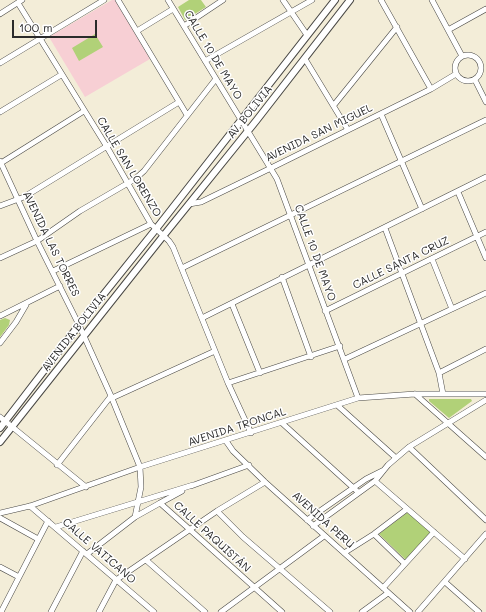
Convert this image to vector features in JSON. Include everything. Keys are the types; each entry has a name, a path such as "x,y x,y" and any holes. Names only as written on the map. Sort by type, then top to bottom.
{"street":[{"path":"0,63 104,0"},
{"path":"118,0 186,115"},
{"name":"CALLE 10 DE MAYO","path":"168,0 215,80 271,168 291,215 308,265 345,359 358,398"},
{"path":"184,26 222,0"},
{"path":"283,0 307,35"},
{"path":"205,61 292,13 312,0"},
{"name":"AV. BOLIVIA","path":"156,229 335,0"},
{"name":"AV. BOLIVIA","path":"164,235 305,59 350,0"},
{"path":"381,0 431,89"},
{"path":"432,0 462,56"},
{"path":"0,14 20,2"},
{"name":"CALLE SAN LORENZO","path":"20,2 40,39 107,147 151,224 164,235 173,247 228,383 251,434"},
{"path":"137,31 173,9"},
{"path":"448,30 486,9"},
{"path":"334,105 397,27"},
{"path":"470,54 480,61 482,65 481,73 475,80 466,81 456,74 455,66 462,56 470,54"},
{"path":"480,61 486,58"},
{"path":"305,59 348,130"},
{"name":"AVENIDA SAN MIGUEL","path":"189,204 201,202 271,168 431,89 456,74"},
{"path":"0,112 62,75"},
{"path":"0,258 36,241 80,211 128,184 144,171 186,115 215,80"},
{"path":"475,80 486,102"},
{"path":"0,206 24,197 179,102"},
{"path":"0,162 84,111"},
{"path":"381,114 400,162 422,209"},
{"path":"182,268 486,120"},
{"name":"AVENIDA LAS TORRES","path":"0,162 36,241 53,271 79,325 140,467 141,487 135,517"},
{"path":"202,318 486,177"},
{"path":"458,192 486,258"},
{"path":"53,271 151,224"},
{"path":"385,228 439,373 443,394"},
{"name":"AVENIDA BOLIVIA","path":"0,428 3,419 156,229"},
{"name":"CALLE SANTA CRUZ","path":"325,311 486,232"},
{"name":"AVENIDA BOLIVIA","path":"0,442 164,235"},
{"path":"432,259 452,310"},
{"path":"282,277 311,356"},
{"path":"0,316 60,286"},
{"path":"345,359 486,293"},
{"path":"0,343 16,322 26,304"},
{"path":"232,304 260,373"},
{"path":"228,383 340,346"},
{"path":"439,373 486,349"},
{"path":"57,465 111,397 215,351"},
{"path":"415,394 486,457"},
{"name":"AVENIDA TRONCAL","path":"0,513 30,506 140,467 226,440 251,434 358,398 415,394 486,394"},
{"path":"313,526 355,490 375,481 396,458 409,447 486,400"},
{"path":"337,404 396,458"},
{"path":"3,419 57,465 86,487"},
{"path":"282,423 355,490"},
{"name":"AVENIDA PERU","path":"226,440 233,451 265,482 410,612"},
{"path":"409,447 486,520"},
{"path":"56,527 193,486 249,465"},
{"path":"307,520 385,469"},
{"path":"375,481 465,559"},
{"path":"98,612 116,580 190,531 217,511 265,482"},
{"path":"160,503 193,486"},
{"name":"CALLE PAQUISTÁN","path":"85,553 135,517 160,503 253,588 282,612"},
{"name":"CALLE VATICANO","path":"30,506 154,612"},
{"path":"344,553 374,534 407,509"},
{"path":"217,511 243,537 330,612"},
{"path":"0,518 38,539"},
{"path":"1,612 48,521"},
{"path":"383,588 434,532"},
{"path":"374,534 405,564"},
{"path":"418,612 486,534"},
{"path":"221,612 324,536"},
{"path":"50,612 85,553"},
{"path":"146,560 205,612"},
{"path":"0,567 19,577"},
{"path":"445,582 479,612"},
{"path":"362,612 388,593"}],"shaded area":[{"path":"112,0 115,0 150,59 85,97 49,37"}],"green space":[{"path":"189,0 201,0 206,7 185,20 178,7"},
{"path":"95,34 103,47 79,61 72,48"},
{"path":"5,318 10,320 9,325 0,337 0,320"},
{"path":"429,399 471,399 472,401 449,418 429,401"},
{"path":"408,512 431,532 406,560 379,534"}]}
